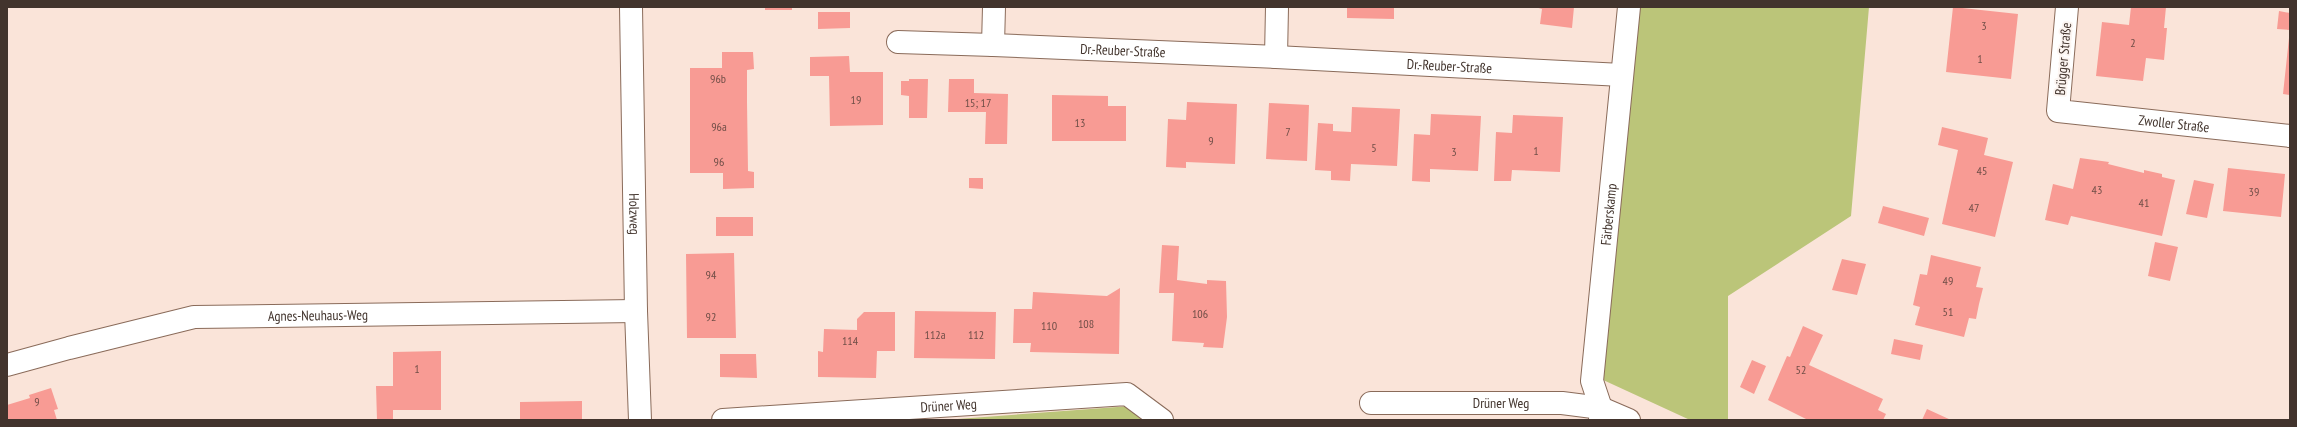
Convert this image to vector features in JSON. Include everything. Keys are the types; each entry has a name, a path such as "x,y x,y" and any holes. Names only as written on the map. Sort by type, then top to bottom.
{"street":[{"name":"Holzweg","path":"631,7 636,312 640,420"},
{"path":"994,7 994,46"},
{"path":"1276,57 1277,7"},
{"name":"Färberskamp","path":"1601,414 1592,381 1629,7"},
{"name":"Brügger Straße","path":"2058,111 2067,7"},
{"name":"Dr.-Reuber-Straße","path":"898,42 1276,57 1622,75"},
{"name":"Zwoller Straße","path":"2058,111 2290,136"},
{"name":"Agnes-Neuhaus-Weg","path":"7,365 194,317 636,312"},
{"name":"Drüner Weg","path":"723,420 1127,394 1162,420"},
{"name":"Drüner Weg","path":"1371,403 1562,403 1629,420"}],"green space":[{"path":"1637,7 1869,7 1851,216 1728,296 1728,420 1690,420 1601,379"},
{"path":"1131,406 1149,420 944,420"}],"building":[{"path":"765,7 792,7 792,10 765,10"},
{"path":"1347,7 1394,7 1394,19 1347,18"},
{"path":"1535,7 1574,7 1572,28 1540,24 1542,9"},
{"path":"1953,7 2018,14 2011,79 1946,72"},
{"path":"2131,7 2166,7 2164,28 2167,28 2164,60 2146,58 2143,81 2096,76 2102,22 2129,25"},
{"path":"2279,11 2290,13 2290,30 2277,29"},
{"path":"818,12 850,12 850,28 818,29"},
{"path":"2290,38 2290,95 2283,94"},
{"path":"722,52 753,52 754,69 747,70 747,102 748,171 754,172 754,188 723,189 723,173 690,173 690,68 722,68"},
{"path":"849,56 850,72 883,72 883,125 830,126 829,76 810,76 810,57"},
{"path":"909,79 928,79 927,118 909,118 909,96 901,95 901,81 909,81"},
{"path":"949,79 974,79 974,93 1008,94 1007,144 985,144 986,112 948,112"},
{"path":"1052,95 1108,96 1108,106 1126,106 1126,141 1052,141"},
{"path":"1187,102 1237,104 1235,164 1186,162 1186,168 1166,167 1168,119 1186,120"},
{"path":"1269,103 1309,105 1307,161 1266,159"},
{"path":"1352,107 1400,109 1397,166 1351,164 1350,181 1331,180 1331,171 1315,170 1318,123 1333,124 1333,131 1351,132"},
{"path":"1431,114 1481,116 1478,171 1430,169 1430,182 1412,181 1414,134 1430,135"},
{"path":"1513,115 1563,117 1560,172 1512,170 1511,181 1494,181 1496,132 1512,133"},
{"path":"1942,127 1988,138 1984,155 2013,162 1995,237 1942,224 1958,150 1938,145"},
{"path":"2080,158 2109,162 2108,164 2144,173 2144,170 2162,174 2162,177 2175,180 2162,236 2071,216 2068,225 2045,220 2053,184 2073,189"},
{"path":"2228,168 2285,174 2281,217 2223,211"},
{"path":"969,178 983,178 983,189 969,188"},
{"path":"2194,180 2214,184 2207,218 2186,214"},
{"path":"1883,206 1929,218 1924,236 1878,223"},
{"path":"716,217 753,217 753,236 716,236"},
{"path":"2155,242 2178,247 2170,281 2148,276"},
{"path":"1162,245 1179,246 1177,280 1207,284 1207,280 1226,281 1227,317 1223,348 1203,347 1204,343 1172,341 1174,293 1159,293"},
{"path":"734,253 736,338 687,338 686,254"},
{"path":"1931,255 1981,267 1976,287 1983,288 1976,319 1969,318 1964,337 1915,325 1920,307 1913,305 1920,274 1927,275"},
{"path":"1842,259 1866,264 1857,295 1832,290"},
{"path":"1120,288 1119,354 1030,352 1031,343 1013,343 1014,309 1032,309 1033,292 1107,296"},
{"path":"915,311 996,312 995,359 914,358"},
{"path":"864,312 895,312 895,351 877,351 876,378 818,377 818,351 823,352 824,329 857,330 857,319"},
{"path":"1803,326 1823,335 1809,365 1883,399 1878,410 1886,414 1883,420 1808,420 1768,400 1787,356 1790,357"},
{"path":"1894,339 1923,345 1920,360 1891,354"},
{"path":"441,351 441,410 393,410 393,420 377,420 376,386 393,386 393,352"},
{"path":"720,354 756,354 757,378 720,377"},
{"path":"1752,360 1766,366 1754,394 1740,387"},
{"path":"51,388 58,409 54,410 57,420 8,420 7,405 30,398 29,395"},
{"path":"582,401 582,420 520,420 520,402"},
{"path":"1927,409 1951,420 1922,420"}]}
